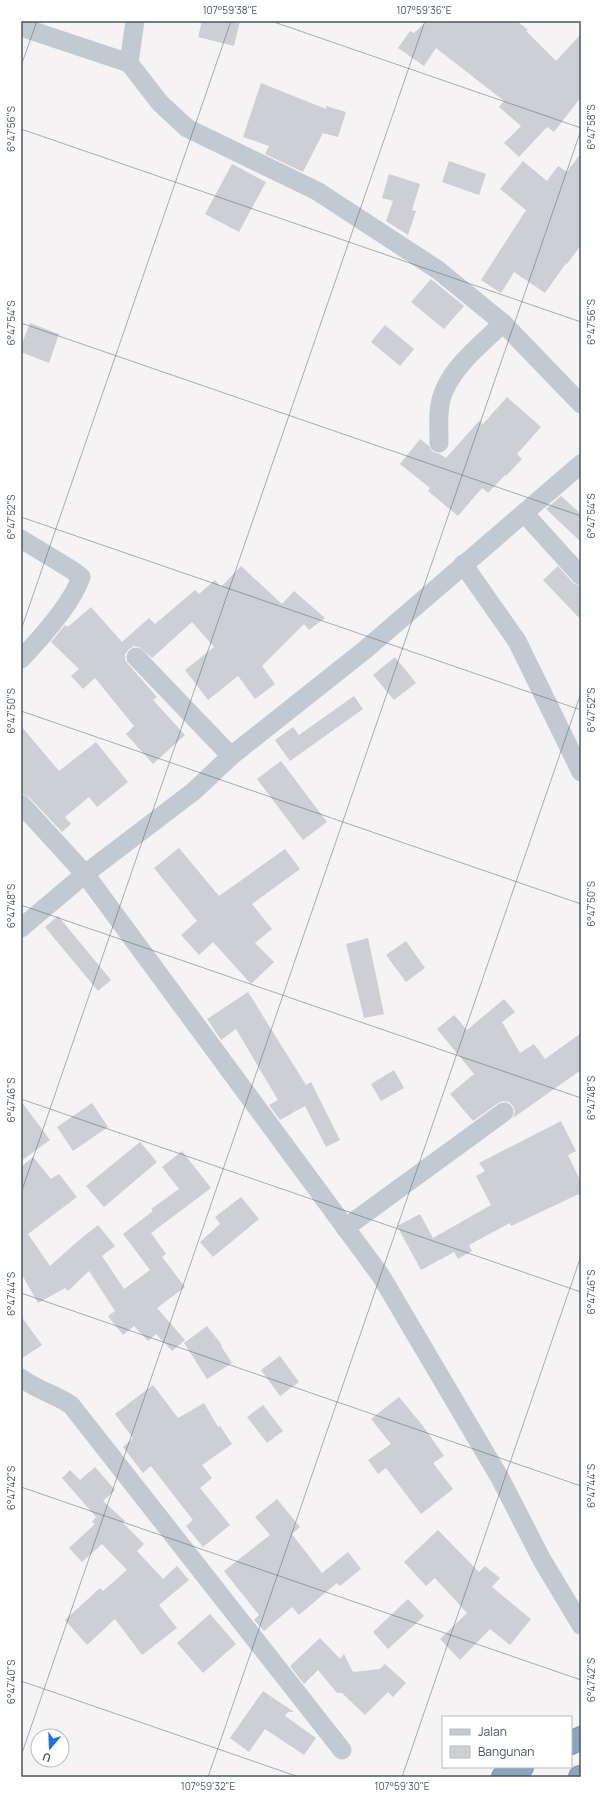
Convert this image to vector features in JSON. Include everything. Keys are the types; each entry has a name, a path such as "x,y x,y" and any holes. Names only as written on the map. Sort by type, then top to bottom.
{"highway":[{"path":"572,1742 581,1738"},
{"path":"502,1777 520,1768"}],"street":[{"path":"129,62 135,21"},
{"path":"21,27 129,62 160,103 187,128 317,190 438,270 503,323 581,404"},
{"path":"439,443 439,415 444,391 458,369 503,323"},
{"path":"21,928 85,874 194,791 231,756 366,649 581,464"},
{"path":"524,513 581,576"},
{"path":"21,539 81,577 73,595 38,642 21,659"},
{"path":"463,564 517,641 576,748 581,772"},
{"path":"136,657 231,756"},
{"path":"21,804 85,874 385,1283 500,1478 542,1560 579,1618"},
{"path":"345,1228 504,1112"},
{"path":"21,1378 34,1388 54,1395 71,1405 342,1750"}],"building":[{"path":"202,21 240,21 234,46 198,37"},
{"path":"427,21 517,21 528,30 526,31 556,61 581,34 581,97 554,132 547,127 519,157 504,143 521,126 499,107 504,101 436,48 424,66 398,48 410,31 414,33"},
{"path":"261,83 326,109 326,106 346,112 338,137 323,133 303,172 265,154 269,146 243,137"},
{"path":"581,153 581,245 545,293 514,272 501,293 481,280 526,210 500,189 523,161 547,181 558,166 567,172"},
{"path":"449,161 486,174 479,195 442,182"},
{"path":"232,164 266,182 239,232 205,214"},
{"path":"389,174 420,184 412,210 416,211 408,235 386,221 393,201 382,198"},
{"path":"431,279 464,306 444,329 411,302"},
{"path":"30,323 59,334 49,363 21,352 21,346"},
{"path":"385,325 414,349 400,366 371,342"},
{"path":"507,397 541,427 517,454 522,459 488,493 482,488 458,516 428,491 430,488 400,464 420,439 429,446 433,452 446,458 479,421 483,424"},
{"path":"561,496 581,514 581,542 546,509"},
{"path":"241,566 282,604 294,591 325,618 309,630 304,624 262,666 275,684 255,699 238,676 208,700 185,670 214,647 192,622 152,658 139,647 134,646 129,649 125,654 125,660 157,697 153,700 185,735 153,764 126,734 134,726 95,678 83,689 71,676 79,669 51,642 65,625 68,627 91,607 122,642 149,618 155,624 195,590 199,594 215,580 221,587"},
{"path":"558,566 573,583 581,587 581,620 543,580"},
{"path":"395,657 416,683 394,700 373,675"},
{"path":"354,696 363,709 290,761 275,740 293,727 299,735"},
{"path":"21,726 59,771 96,742 128,782 97,807 89,797 65,817 71,824 62,832 29,797 21,793"},
{"path":"281,761 327,822 303,840 257,779"},
{"path":"179,848 219,896 285,849 300,869 252,904 272,929 255,943 274,962 251,984 213,942 199,955 181,935 197,921 154,868"},
{"path":"58,916 111,980 98,991 45,927"},
{"path":"368,938 384,1014 364,1018 346,944"},
{"path":"406,941 425,968 406,982 386,955"},
{"path":"248,992 306,1085 311,1082 340,1140 326,1147 305,1106 280,1120 269,1105 278,1100 236,1029 221,1040 207,1019"},
{"path":"504,999 515,1012 502,1022 520,1053 534,1044 545,1059 581,1033 581,1070 513,1118 515,1111 513,1106 509,1102 503,1101 473,1121 450,1094 474,1074 437,1029 454,1015 467,1030"},
{"path":"394,1070 404,1088 381,1101 371,1084"},
{"path":"21,1101 50,1140 21,1161"},
{"path":"92,1103 108,1127 73,1151 57,1127"},
{"path":"561,1121 576,1151 568,1155 581,1182 581,1193 511,1226 510,1223 469,1245 472,1251 458,1259 454,1252 421,1270 397,1226 420,1214 433,1238 491,1205 476,1176 485,1171 479,1163"},
{"path":"140,1142 157,1162 104,1207 86,1186"},
{"path":"182,1151 211,1188 151,1233 166,1254 162,1257 185,1287 157,1308 185,1340 172,1351 156,1334 148,1341 134,1326 123,1335 108,1316 115,1311 89,1271 68,1291 65,1288 38,1303 21,1273 21,1167 33,1157 51,1179 59,1174 77,1197 28,1234 50,1266 98,1225 115,1246 102,1256 124,1289 150,1270 123,1234 153,1211 151,1209 179,1189 162,1167"},
{"path":"241,1197 259,1219 213,1257 200,1242 220,1224 215,1217"},
{"path":"21,1316 42,1345 21,1359"},
{"path":"207,1326 222,1345 221,1346 232,1363 207,1379 184,1343"},
{"path":"280,1356 299,1382 280,1396 261,1370"},
{"path":"153,1385 178,1418 204,1403 218,1427 220,1426 232,1444 202,1465 212,1478 200,1488 230,1525 203,1547 186,1526 193,1520 151,1466 143,1473 123,1447 133,1438 115,1414"},
{"path":"399,1397 423,1426 444,1456 433,1463 453,1489 421,1514 386,1468 378,1474 368,1460 391,1444 371,1419"},
{"path":"263,1405 283,1431 267,1443 247,1417"},
{"path":"95,1467 115,1490 103,1501 125,1521 123,1523 144,1544 137,1551 163,1579 177,1566 189,1580 159,1605 177,1628 142,1655 115,1619 87,1645 65,1620 100,1588 103,1591 127,1570 102,1544 82,1562 69,1548 95,1524 92,1522 96,1517 62,1478 70,1470 80,1480"},
{"path":"277,1499 300,1527 292,1534 322,1573 348,1552 361,1569 340,1586 337,1583 299,1615 292,1607 264,1631 254,1620 259,1615 224,1571 270,1535 255,1517"},
{"path":"438,1530 479,1572 485,1566 500,1578 492,1587 531,1619 510,1645 490,1629 460,1660 440,1639 467,1613 435,1578 426,1586 404,1562"},
{"path":"408,1599 424,1616 388,1649 373,1632"},
{"path":"210,1614 236,1644 203,1673 177,1643"},
{"path":"320,1638 340,1659 344,1654 353,1672 380,1669 385,1664 406,1683 393,1697 388,1692 365,1715 342,1693 337,1693 318,1670 304,1684 290,1666"},
{"path":"263,1691 294,1712 288,1712 285,1716 316,1738 304,1755 265,1729 249,1752 230,1738"}]}
